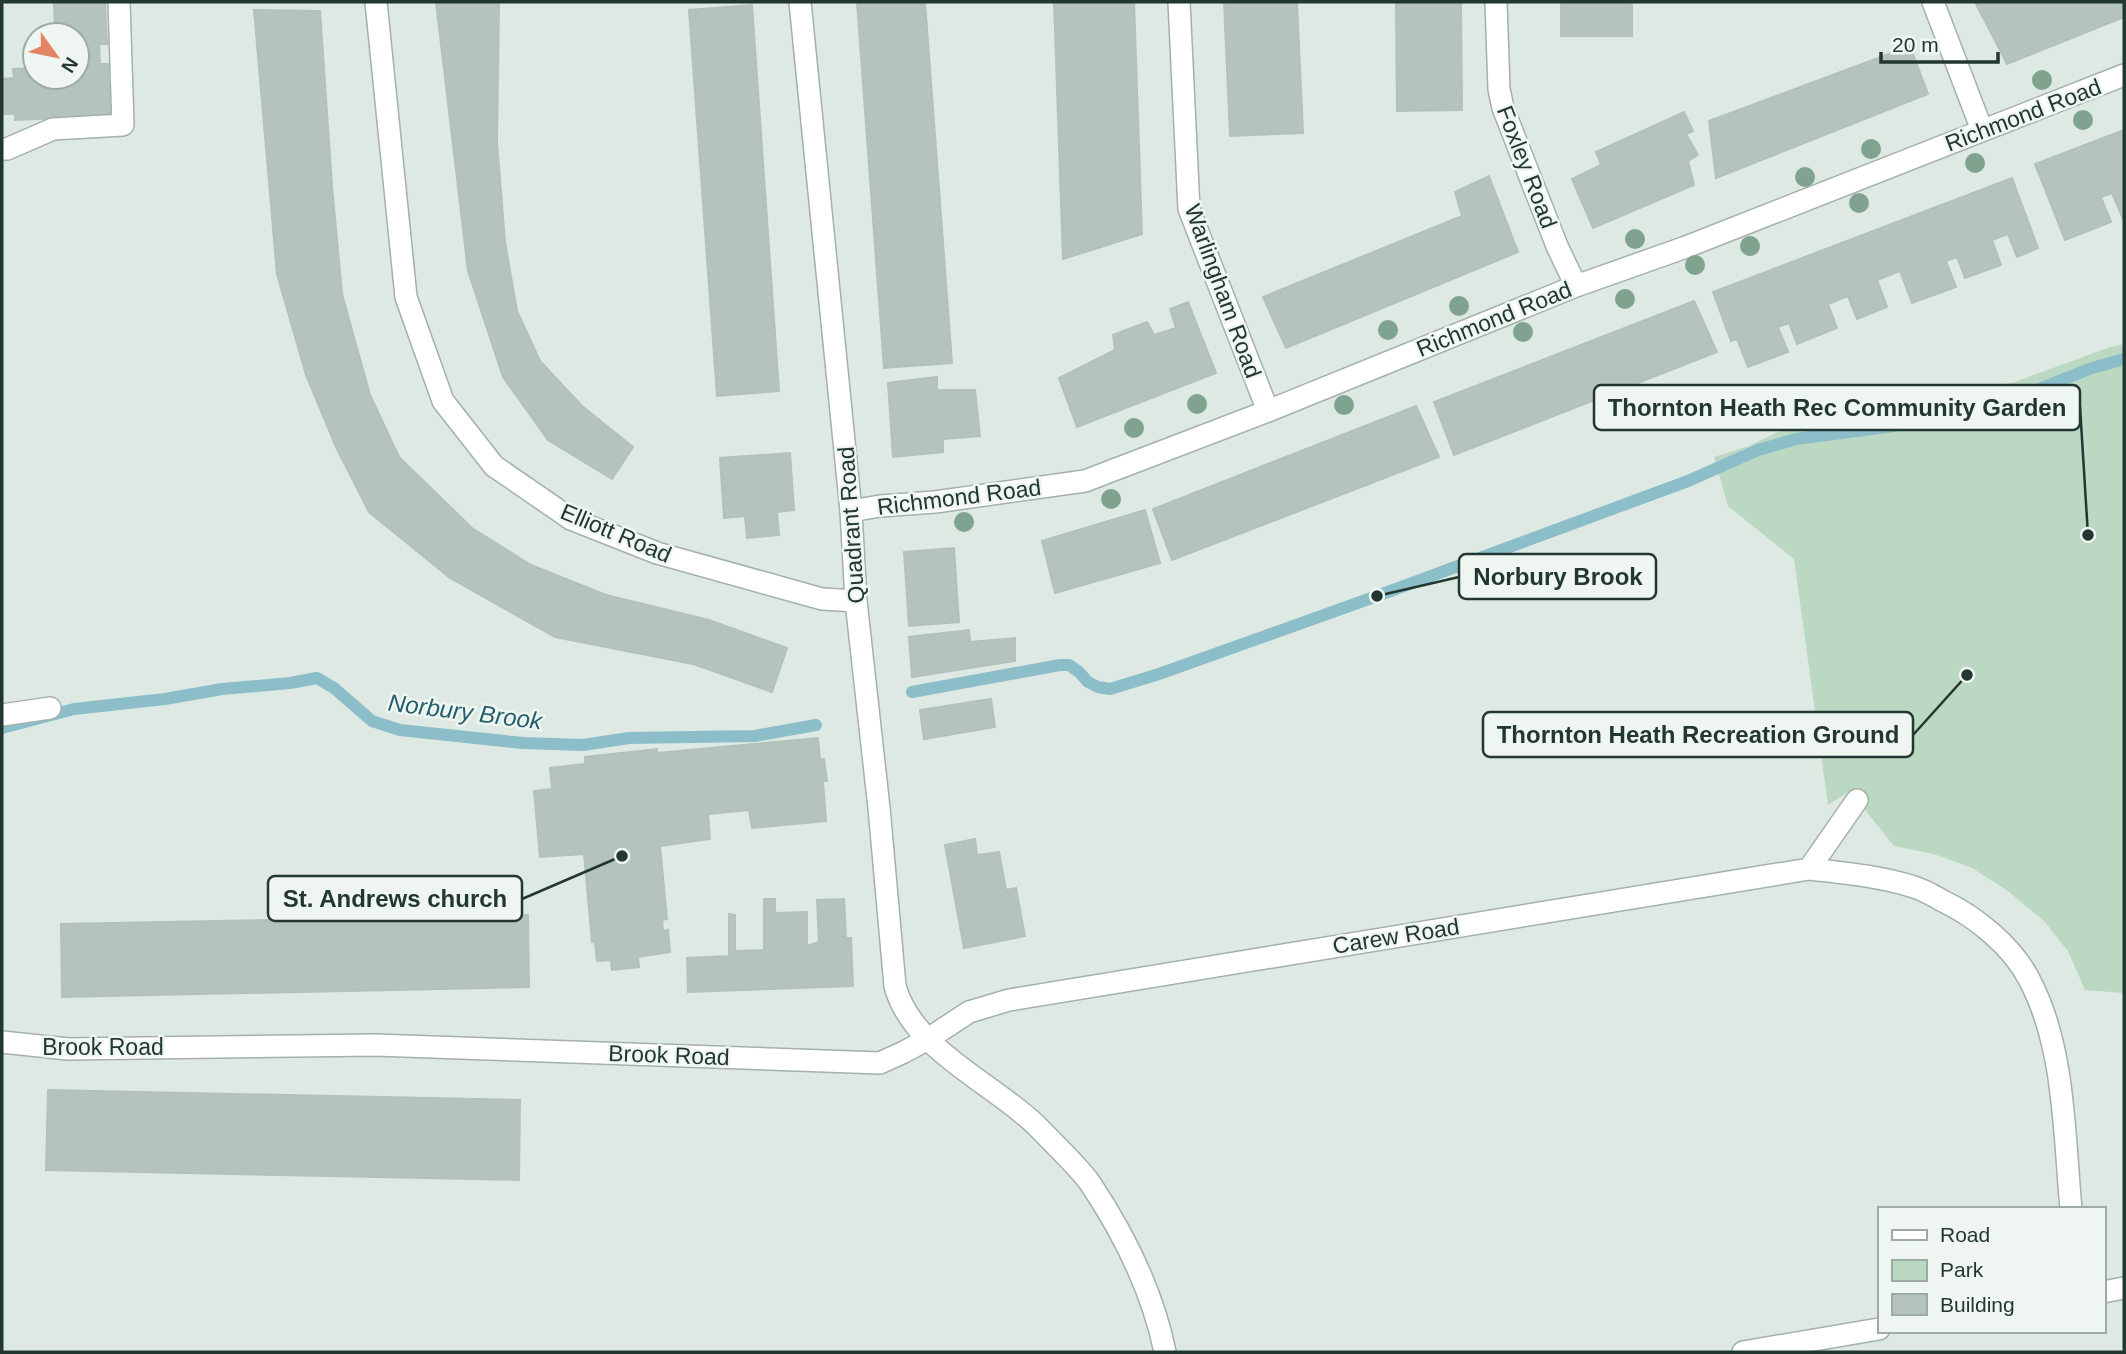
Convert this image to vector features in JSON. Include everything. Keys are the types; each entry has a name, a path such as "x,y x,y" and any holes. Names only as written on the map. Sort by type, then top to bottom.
{"street":[{"path":"2,149 52,129 123,125 119,2"},
{"name":"Elliott Road","path":"376,2 407,297 443,401 494,466 570,519 657,553 822,599 856,601"},
{"name":"Quadrant Road","path":"800,2 895,986 905,1013 928,1039"},
{"name":"Warlingham Road","path":"1179,2 1189,209 1268,411"},
{"name":"Foxley Road","path":"1496,2 1499,89 1503,108 1557,246 1576,286"},
{"path":"1933,2 1982,130"},
{"name":"Richmond Road","path":"851,511 1085,481 1268,411 1576,286 1686,247 2124,75"},
{"path":"2,715 50,708"},
{"path":"1809,869 1857,800"},
{"name":"Carew Road","path":"928,1039 969,1012 1009,1000 1809,869 1873,877 1916,887 1956,907 1981,923 2028,976 2043,1010 2060,1081 2071,1207"},
{"path":"928,1039 1034,1124 1089,1181 1134,1257 1165,1352"},
{"name":"Brook Road","path":"2,1042 68,1049 376,1045 880,1063 928,1039"},
{"path":"2105,1292 2124,1288"},
{"path":"1743,1352 1878,1329"}],"green space":[{"path":"2124,344 2124,993 2085,990 2068,951 2044,921 2008,891 1972,868 1934,854 1894,846 1850,791 1828,805 1794,559 1728,506 1714,457 1749,446 1786,428 2015,382"}],"building":[{"path":"54,2 105,2 107,44 99,44 100,64 108,64 110,116 15,120 15,114 2,114 2,79 14,78 13,69 21,69 21,91 91,91 91,21 55,21"},
{"path":"436,2 499,2 497,142 505,242 517,311 540,361 582,406 633,447 612,479 548,440 503,377 468,271"},
{"path":"857,2 925,2 952,363 884,368"},
{"path":"1054,2 1134,2 1142,234 1063,259"},
{"path":"1224,2 1297,2 1303,133 1230,136"},
{"path":"1396,2 1461,2 1462,110 1397,111"},
{"path":"1561,2 1632,2 1632,36 1561,36"},
{"path":"1975,2 2124,2 2124,17 2007,64"},
{"path":"752,5 779,391 717,396 689,10"},
{"path":"254,10 320,11 342,294 370,395 399,457 472,528 531,565 606,595 709,620 693,664 555,637 450,578 369,512 336,447 306,375 277,274"},
{"path":"1910,46 1928,94 1716,178 1709,121"},
{"path":"1684,112 1693,131 1686,134 1698,155 1688,161 1694,185 1593,228 1572,179 1601,165 1596,152"},
{"path":"2124,130 2124,221 2112,193 2101,197 2111,222 2065,240 2035,164"},
{"path":"1489,176 1518,252 1286,348 1263,297 1462,216 1455,192"},
{"path":"2012,178 2038,248 2017,257 2008,234 1992,240 2001,265 1965,278 1957,257 1946,261 1956,287 1912,303 1900,271 1877,280 1887,307 1857,319 1848,296 1828,304 1837,328 1797,344 1789,323 1778,327 1788,352 1748,367 1737,339 1731,341 1713,292"},
{"path":"1694,301 1717,352 1454,455 1434,402"},
{"path":"1188,302 1216,373 1077,427 1059,378 1115,350 1113,335 1147,322 1154,335 1176,328 1170,309"},
{"path":"937,377 937,390 975,390 980,436 943,439 943,452 893,457 888,383"},
{"path":"1416,406 1439,457 1172,560 1153,509"},
{"path":"790,453 794,510 777,512 779,535 747,538 745,516 724,518 720,458"},
{"path":"1145,510 1160,563 1055,593 1042,541"},
{"path":"954,548 959,622 909,626 904,552"},
{"path":"709,620 787,648 772,692 693,664"},
{"path":"969,630 970,642 1015,638 1015,661 912,677 909,637"},
{"path":"991,699 995,727 924,739 920,710"},
{"path":"818,738 820,760 824,759 827,781 823,781 826,821 752,828 749,810 708,814 710,839 660,846 667,919 662,920 663,931 668,930 670,952 638,957 639,967 612,970 611,960 597,961 595,941 592,942 584,854 540,857 534,791 552,789 550,768 585,764 585,757 657,749 657,753"},
{"path":"975,839 977,855 999,852 1006,890 1016,888 1025,936 964,948 945,845"},
{"path":"764,899 775,899 775,913 807,912 807,946 819,942 817,900 844,899 846,938 851,938 853,986 688,992 687,958 729,956 729,914 735,915 735,951 764,950"},
{"path":"528,915 529,987 62,997 61,924"},
{"path":"48,1090 520,1100 519,1180 46,1170"}],"waterway":[{"name":"Norbury Brook","path":"912,692 1060,665 1069,665 1088,682 1110,689 1377,596 1688,481 1758,450 1796,439 1894,426 1971,410 2021,396 2092,368 2124,359"},
{"name":"Norbury Brook","path":"2,728 74,709 317,678 334,688 372,721 400,730 523,743 583,745 629,738 754,736 816,725"}],"place":[{"name":"Thornton Heath Rec Community Garden","path":"2088,535"},
{"name":"Norbury Brook","path":"1377,596"},
{"name":"Thornton Heath Recreation Ground","path":"1967,675"},
{"name":"St. Andrews church","path":"622,856"}]}
